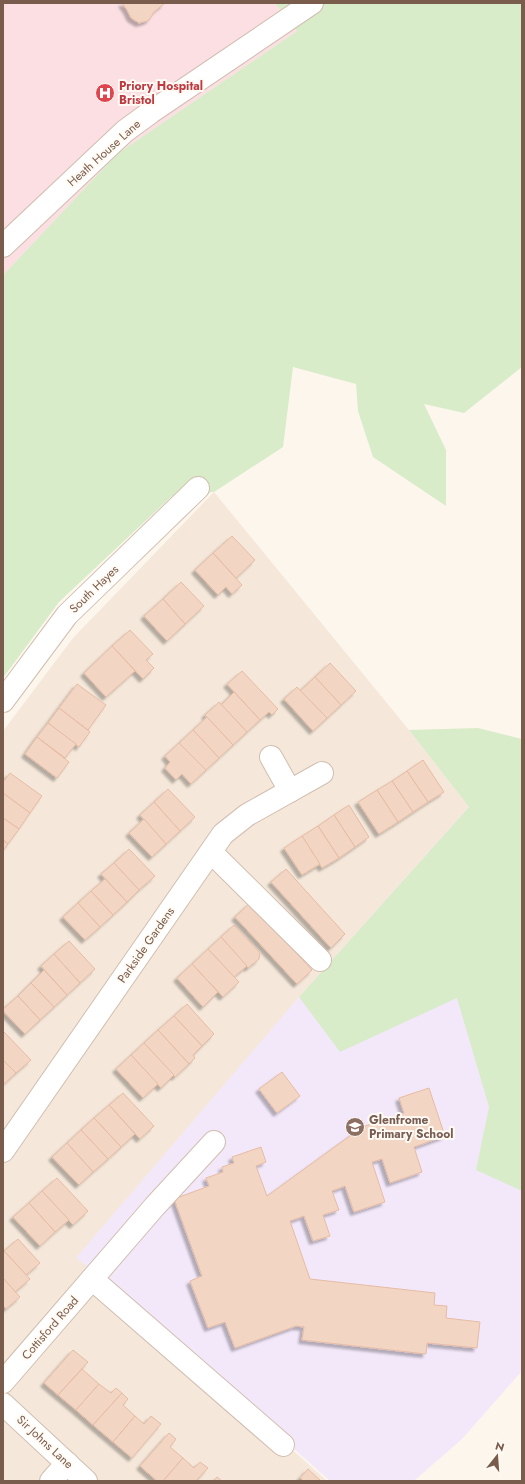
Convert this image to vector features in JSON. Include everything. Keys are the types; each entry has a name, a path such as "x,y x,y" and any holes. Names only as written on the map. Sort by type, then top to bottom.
{"street":[{"name":"Heath House Lane","path":"3,246 125,131 312,3"},
{"name":"South Hayes","path":"3,702 67,615 198,488"},
{"path":"271,758 290,791"},
{"name":"Parkside Gardens","path":"3,1151 224,834 247,815 322,773"},
{"path":"211,852 320,960"},
{"name":"Cottisford Road","path":"3,1382 94,1276 214,1142"},
{"path":"94,1276 283,1445"},
{"name":"Sir Johns Lane","path":"3,1404 86,1481"},
{"path":"51,1481 67,1462"}],"shaded area":[{"name":"Priory Hospital Bristol","path":"3,3 275,3 297,31 117,154 3,275"},
{"path":"214,492 409,730 469,807 299,997 97,1274 327,1481 3,1481 3,731 73,638"},
{"name":"Glenfrome Primary School","path":"469,807 522,848 522,1371 462,1439 414,1481 330,1481 97,1274 76,1258 299,997"}],"green space":[{"path":"275,3 522,3 522,367 464,413 424,404 446,450 446,506 373,457 358,411 356,384 293,367 283,447 214,492 172,496 59,602 3,678 3,275 117,154 297,31"},
{"path":"478,728 522,739 522,1191 476,1170 489,1107 457,998 340,1052 299,997 469,807 409,730"}],"building":[{"path":"122,3 165,3 154,12 150,19 139,23 131,18"},
{"path":"232,536 255,560 236,578 213,553"},
{"path":"213,553 242,585 232,594 226,587 218,595 195,570"},
{"path":"181,582 204,606 185,624 163,599"},
{"path":"163,599 185,624 167,641 144,616"},
{"path":"130,630 153,654 146,660 154,668 143,679 112,646"},
{"path":"112,646 135,671 106,697 84,673"},
{"path":"330,663 356,691 341,705 315,677"},
{"path":"242,671 278,709 272,715 269,712 260,720 227,684"},
{"path":"315,677 341,705 327,718 300,691"},
{"path":"77,684 106,705 88,730 59,708"},
{"path":"297,687 327,718 313,731 284,699"},
{"path":"234,692 260,720 247,732 221,705"},
{"path":"219,702 247,732 233,745 205,715"},
{"path":"59,708 90,732 79,747 48,723"},
{"path":"207,717 233,745 219,758 193,730"},
{"path":"48,723 76,744 65,758 37,737"},
{"path":"193,730 219,758 206,770 179,743"},
{"path":"37,737 69,762 57,778 25,754"},
{"path":"179,743 206,770 191,784 182,774 176,780 165,768 170,762 165,756"},
{"path":"423,760 444,792 428,802 407,771"},
{"path":"407,771 428,802 413,812 392,781"},
{"path":"10,773 42,796 30,813 3,793 3,782"},
{"path":"392,781 413,812 398,822 377,790"},
{"path":"168,789 195,817 180,831 154,802"},
{"path":"377,790 398,822 379,834 358,802"},
{"path":"3,793 30,813 19,829 3,818"},
{"path":"154,802 180,831 166,844 140,815"},
{"path":"349,805 369,837 355,847 334,815"},
{"path":"334,815 355,847 339,858 318,826"},
{"path":"3,818 19,829 8,844 3,840"},
{"path":"144,819 166,844 152,857 129,833"},
{"path":"318,826 339,858 322,868 302,836"},
{"path":"302,836 320,864 302,875 284,848"},
{"path":"3,840 8,844 3,851"},
{"path":"129,849 155,876 139,890 114,863"},
{"path":"114,863 139,890 127,902 101,874"},
{"path":"286,869 345,934 331,948 271,882"},
{"path":"105,879 127,902 113,915 91,891"},
{"path":"91,891 113,915 100,927 78,903"},
{"path":"78,903 100,927 85,940 63,917"},
{"path":"250,903 312,970 297,984 235,917"},
{"path":"234,925 260,953 259,959 248,968 221,937"},
{"path":"221,937 247,966 234,977 208,949"},
{"path":"69,941 95,969 80,983 54,954"},
{"path":"208,949 239,982 223,997 192,964"},
{"path":"54,954 80,983 67,995 41,966"},
{"path":"192,964 218,992 203,1007 177,978"},
{"path":"44,970 67,995 54,1007 31,983"},
{"path":"31,983 54,1007 40,1020 18,996"},
{"path":"18,996 40,1020 25,1034 3,1011 3,1009"},
{"path":"187,1004 214,1034 202,1046 174,1016"},
{"path":"174,1016 202,1046 193,1055 195,1058 189,1064 158,1030"},
{"path":"158,1030 189,1064 175,1077 144,1043"},
{"path":"4,1032 31,1060 16,1073 3,1060"},
{"path":"144,1043 174,1075 161,1088 131,1055"},
{"path":"131,1055 158,1084 143,1098 116,1069"},
{"path":"3,1060 16,1073 3,1085"},
{"path":"282,1072 300,1096 277,1113 259,1089"},
{"path":"429,1088 445,1136 414,1147 422,1172 390,1183 382,1159 372,1162 385,1202 354,1212 345,1186 332,1191 339,1210 323,1215 330,1236 313,1241 304,1216 290,1221 310,1279 435,1293 434,1305 447,1306 446,1318 480,1322 477,1348 427,1343 426,1354 302,1340 304,1327 296,1326 235,1348 225,1322 208,1328 190,1281 202,1276 174,1199 209,1186 206,1178 223,1172 222,1167 234,1163 232,1157 261,1147 266,1162 256,1166 267,1196 362,1127 404,1113 399,1098"},
{"path":"123,1093 154,1126 140,1139 109,1105"},
{"path":"109,1105 135,1134 121,1147 94,1118"},
{"path":"94,1118 121,1147 108,1159 81,1130"},
{"path":"81,1130 108,1159 93,1172 67,1143"},
{"path":"67,1143 93,1172 79,1185 52,1157"},
{"path":"57,1178 88,1211 73,1225 42,1191"},
{"path":"42,1191 69,1220 55,1232 29,1203"},
{"path":"29,1203 55,1232 40,1246 13,1217"},
{"path":"18,1239 40,1263 26,1275 4,1251"},
{"path":"4,1251 30,1279 15,1292 3,1278"},
{"path":"3,1278 20,1297 6,1309 3,1305"},
{"path":"73,1350 88,1362 58,1395 44,1383"},
{"path":"82,1369 99,1384 76,1410 58,1395"},
{"path":"99,1384 111,1393 116,1388 122,1393 93,1425 76,1410"},
{"path":"122,1393 128,1399 123,1405 135,1416 113,1442 93,1425"},
{"path":"135,1416 144,1424 151,1416 161,1424 132,1458 113,1442"},
{"path":"169,1433 176,1439 170,1447 183,1458 163,1481 157,1481 140,1466"},
{"path":"183,1458 194,1468 200,1462 208,1468 196,1481 163,1481"},
{"path":"308,1469 321,1481 304,1481 300,1478"},
{"path":"217,1477 222,1481 213,1481"}],"place":[{"name":"Priory Hospital Bristol","path":"105,93"},
{"name":"Glenfrome Primary School","path":"355,1127"}]}
